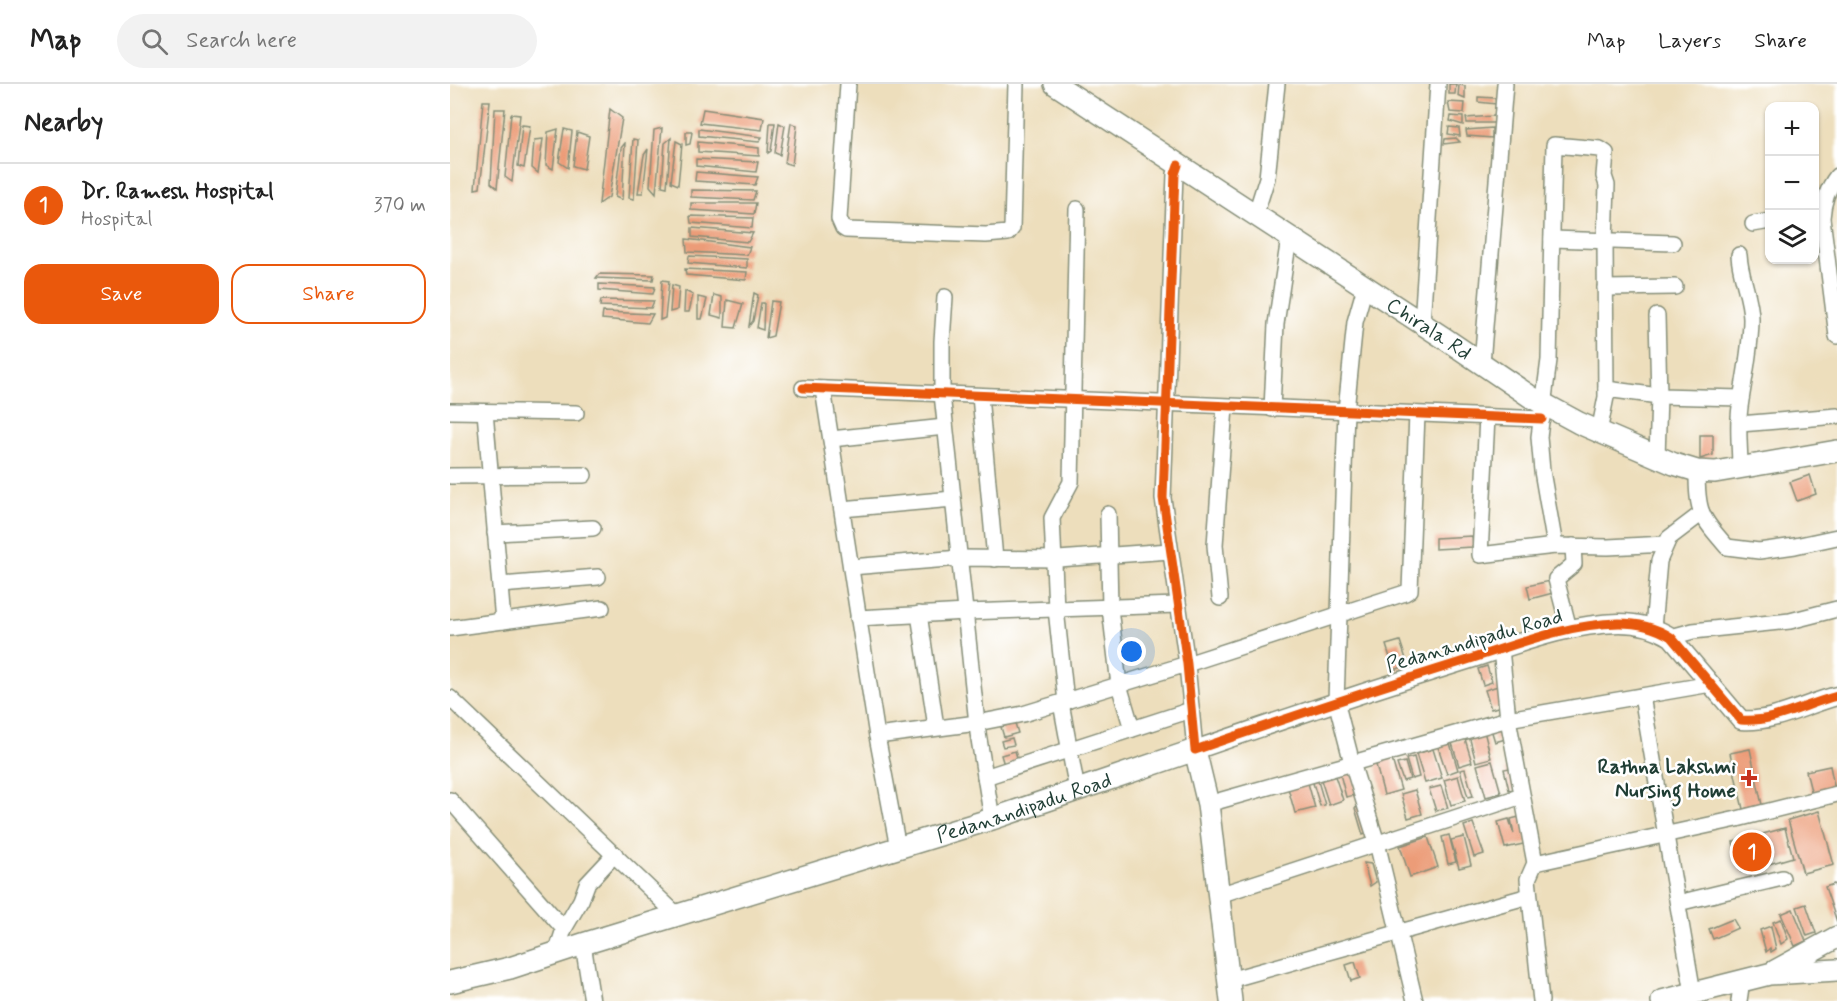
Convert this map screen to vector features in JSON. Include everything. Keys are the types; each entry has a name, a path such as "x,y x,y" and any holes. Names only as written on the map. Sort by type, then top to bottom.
{"main road":[{"name":"Chirala Rd","path":"1055,84 1482,363 1543,412 1697,471 1715,472 1837,451"},
{"name":"Pedanandipadu Road","path":"450,982 510,968 992,819 1195,750"},
{"path":"1195,750 1208,804 1230,991"},
{"path":"1662,1001 1694,993 1741,991 1837,937"},
{"path":"1769,974 1837,970"}],"street":[{"path":"848,84 839,219 843,228 846,230 986,235 1008,233 1011,228 1016,84"},
{"path":"1255,216 1267,178 1276,84"},
{"path":"1422,323 1438,84"},
{"path":"1482,363 1505,84"},
{"path":"1555,546 1542,471 1539,437 1549,360 1554,145 1600,149 1606,153 1604,176 1607,185 1606,389 1605,407 1599,432"},
{"path":"1179,165 1174,174 1164,498 1187,664 1195,750"},
{"path":"1837,176 1821,195 1823,203 1821,218 1837,336"},
{"path":"1077,209 1071,482 1052,518 1063,702 1077,790"},
{"path":"1753,224 1765,222"},
{"path":"1272,409 1276,324 1289,238"},
{"path":"1551,239 1673,243"},
{"path":"1739,255 1751,311 1749,352 1740,424 1740,468"},
{"path":"1365,287 1355,322 1346,411 1336,701 1352,763 1377,843 1415,1001"},
{"path":"1605,288 1676,287"},
{"path":"945,297 942,394 977,723 992,819"},
{"path":"1657,316 1659,396 1657,457"},
{"path":"803,388 1487,417 1543,412"},
{"path":"823,389 877,736 898,848"},
{"path":"1606,389 1636,395 1742,398"},
{"path":"980,396 995,559"},
{"path":"1220,598 1215,545 1225,407"},
{"path":"450,411 576,413"},
{"path":"484,412 503,621"},
{"path":"877,736 977,723 1023,714 1187,664 1410,590 1417,414"},
{"path":"1740,424 1837,416"},
{"path":"1487,417 1480,555 1555,546 1666,544"},
{"path":"831,439 945,427"},
{"path":"1697,471 1697,502 1706,523 1727,547 1759,551 1837,537"},
{"path":"450,476 584,475"},
{"path":"842,509 953,499"},
{"path":"1653,628 1659,561 1666,544 1669,538 1702,513"},
{"path":"1108,514 1110,608 1119,685 1131,729"},
{"path":"495,533 593,528"},
{"path":"1569,630 1556,579 1574,564 1573,546"},
{"path":"851,567 960,558 1053,559 1170,551"},
{"path":"500,585 598,577"},
{"path":"858,618 1178,605"},
{"path":"450,628 602,608"},
{"path":"1671,637 1693,631 1790,621 1837,609"},
{"path":"919,614 936,727"},
{"name":"Pedanandipadu Road","path":"1195,750 1336,701 1559,631 1619,623 1653,628 1671,637 1741,720 1768,719 1837,696"},
{"path":"1501,649 1508,719 1535,863 1528,879 1541,1001"},
{"path":"1208,804 1508,719 1711,684"},
{"path":"1642,696 1694,993"},
{"path":"450,698 677,915"},
{"path":"985,777 1191,710"},
{"path":"1535,863 1737,819 1837,794"},
{"path":"1219,895 1522,796"},
{"path":"450,800 564,929"},
{"path":"556,954 564,929 581,900 587,884 615,854"},
{"path":"1678,903 1782,878"},
{"path":"1230,991 1399,933 1529,896"},
{"path":"583,944 592,1001"}],"building":[{"path":"1449,84 1456,84 1455,94 1449,94"},
{"path":"1459,85 1465,86 1465,99 1458,96"},
{"path":"1478,97 1495,98 1496,104 1478,102"},
{"path":"483,101 490,101 480,188 475,189"},
{"path":"1448,102 1465,103 1464,113 1450,112"},
{"path":"495,109 505,109 497,188 491,183"},
{"path":"610,109 622,118 609,197 599,204"},
{"path":"703,109 764,118 762,130 700,123"},
{"path":"511,114 520,115 512,182 505,177"},
{"path":"1451,116 1463,117 1463,125 1450,121"},
{"path":"1494,116 1496,123 1467,123 1466,118"},
{"path":"770,123 775,123 771,151 768,153"},
{"path":"779,123 785,126 780,155 775,153"},
{"path":"791,123 797,126 792,165 785,163"},
{"path":"522,125 530,126 524,168 518,166"},
{"path":"1449,127 1459,128 1460,136 1448,134"},
{"path":"662,128 656,193 650,186 654,130"},
{"path":"1492,128 1492,138 1467,136 1466,130"},
{"path":"558,129 553,169 546,165 548,132"},
{"path":"564,129 572,131 568,168 559,162"},
{"path":"699,129 762,137 759,142 699,136"},
{"path":"577,132 589,136 584,169 573,166"},
{"path":"686,132 692,132 690,144 686,145"},
{"path":"671,138 667,187 662,186 665,143"},
{"path":"1456,138 1460,142 1444,144 1445,139"},
{"path":"543,139 538,173 532,168 534,140"},
{"path":"633,139 638,140 634,199 629,198"},
{"path":"676,141 682,144 678,185 671,182"},
{"path":"698,142 759,148 759,156 698,152"},
{"path":"625,143 622,200 615,197 621,148"},
{"path":"648,149 643,193 638,193 644,155"},
{"path":"696,159 758,162 756,172 696,166"},
{"path":"696,172 758,177 755,185 695,181"},
{"path":"691,190 756,191 753,200 691,197"},
{"path":"691,203 756,203 754,214 691,210"},
{"path":"690,216 753,218 752,228 691,223"},
{"path":"692,228 753,233 748,242 692,237"},
{"path":"686,239 750,247 747,255 687,252"},
{"path":"689,256 747,259 747,268 688,263"},
{"path":"685,269 747,272 746,280 686,275"},
{"path":"599,274 654,275 653,280 596,278"},
{"path":"662,280 669,281 665,318 660,320"},
{"path":"599,284 655,287 653,294 599,290"},
{"path":"672,285 679,287 677,310 670,312"},
{"path":"685,291 693,295 689,312 684,312"},
{"path":"754,293 758,295 753,321 749,326"},
{"path":"714,295 722,297 722,318 711,315"},
{"path":"698,297 707,299 702,319 698,319"},
{"path":"601,300 654,301 651,308 600,306"},
{"path":"727,300 743,304 736,328 725,327"},
{"path":"771,301 779,302 773,336 766,338"},
{"path":"761,303 764,303 763,330 757,328"},
{"path":"603,312 653,314 648,323 602,319"},
{"path":"1700,435 1713,435 1713,455 1700,459"},
{"path":"1810,475 1816,494 1797,501 1790,482"},
{"path":"1472,536 1473,547 1435,549 1435,538"},
{"path":"1550,581 1553,593 1530,599 1527,586"},
{"path":"1400,641 1408,665 1394,670 1386,645"},
{"path":"1487,666 1492,682 1483,685 1478,669"},
{"path":"1498,686 1504,705 1491,709 1485,690"},
{"path":"1015,723 1018,733 1004,737 1001,727"},
{"path":"1505,725 1509,738 1495,742 1491,729"},
{"path":"1484,731 1491,758 1476,762 1469,736"},
{"path":"1012,738 1014,745 1003,747 1001,741"},
{"path":"1465,739 1472,762 1459,766 1452,743"},
{"path":"1449,740 1458,770 1447,774 1437,744"},
{"path":"1433,749 1442,778 1425,783 1416,754"},
{"path":"1750,749 1762,805 1743,809 1730,753"},
{"path":"1015,751 1018,761 1004,765 1001,755"},
{"path":"1391,756 1401,790 1384,795 1375,761"},
{"path":"1414,757 1419,777 1412,779 1406,759"},
{"path":"1492,761 1501,793 1486,797 1477,765"},
{"path":"1405,762 1410,779 1403,781 1397,764"},
{"path":"1830,766 1835,790 1812,795 1806,771"},
{"path":"1515,767 1520,788 1509,790 1504,769"},
{"path":"1465,769 1473,796 1468,797 1460,770"},
{"path":"1351,770 1358,794 1346,797 1340,774"},
{"path":"1335,776 1343,800 1329,805 1321,780"},
{"path":"1458,776 1465,801 1451,805 1444,780"},
{"path":"1318,781 1325,805 1320,806 1313,783"},
{"path":"1308,783 1315,808 1295,813 1288,788"},
{"path":"1441,786 1448,808 1436,811 1429,789"},
{"path":"1415,790 1422,814 1408,818 1401,794"},
{"path":"1363,806 1371,832 1363,835 1355,808"},
{"path":"1819,811 1834,865 1803,873 1788,820"},
{"path":"1523,816 1528,843 1505,848 1498,822 1509,819 1514,834 1511,819"},
{"path":"1473,823 1484,854 1474,857 1464,826"},
{"path":"1785,828 1793,857 1741,872 1733,842"},
{"path":"1449,835 1456,862 1448,864 1442,837"},
{"path":"1428,837 1438,867 1410,877 1400,846"},
{"path":"1464,837 1471,865 1459,868 1451,840"},
{"path":"1364,863 1371,864 1376,882 1370,886"},
{"path":"1834,884 1837,891 1837,922 1825,887"},
{"path":"1806,904 1816,933 1807,936 1797,907"},
{"path":"1793,909 1806,941 1795,946 1781,914"},
{"path":"1733,919 1738,928 1713,939 1709,929"},
{"path":"1781,919 1788,939 1781,944 1773,922"},
{"path":"1771,926 1776,949 1771,952 1770,948 1766,952 1760,930"},
{"path":"1355,962 1360,978 1351,981 1346,965"}],"cycle path":[{"path":"1178,165 1175,174 1163,498 1187,664 1195,750 1521,642 1560,631 1599,624 1640,625 1653,628 1671,637 1741,720 1765,719 1837,696"},
{"path":"803,388 1542,419"}],"place":[{"name":"Rathna Lakshmi Nursing Home","path":"1749,778"},
{"name":"Dr. Ramesh Hospital","path":"1752,852"}]}
